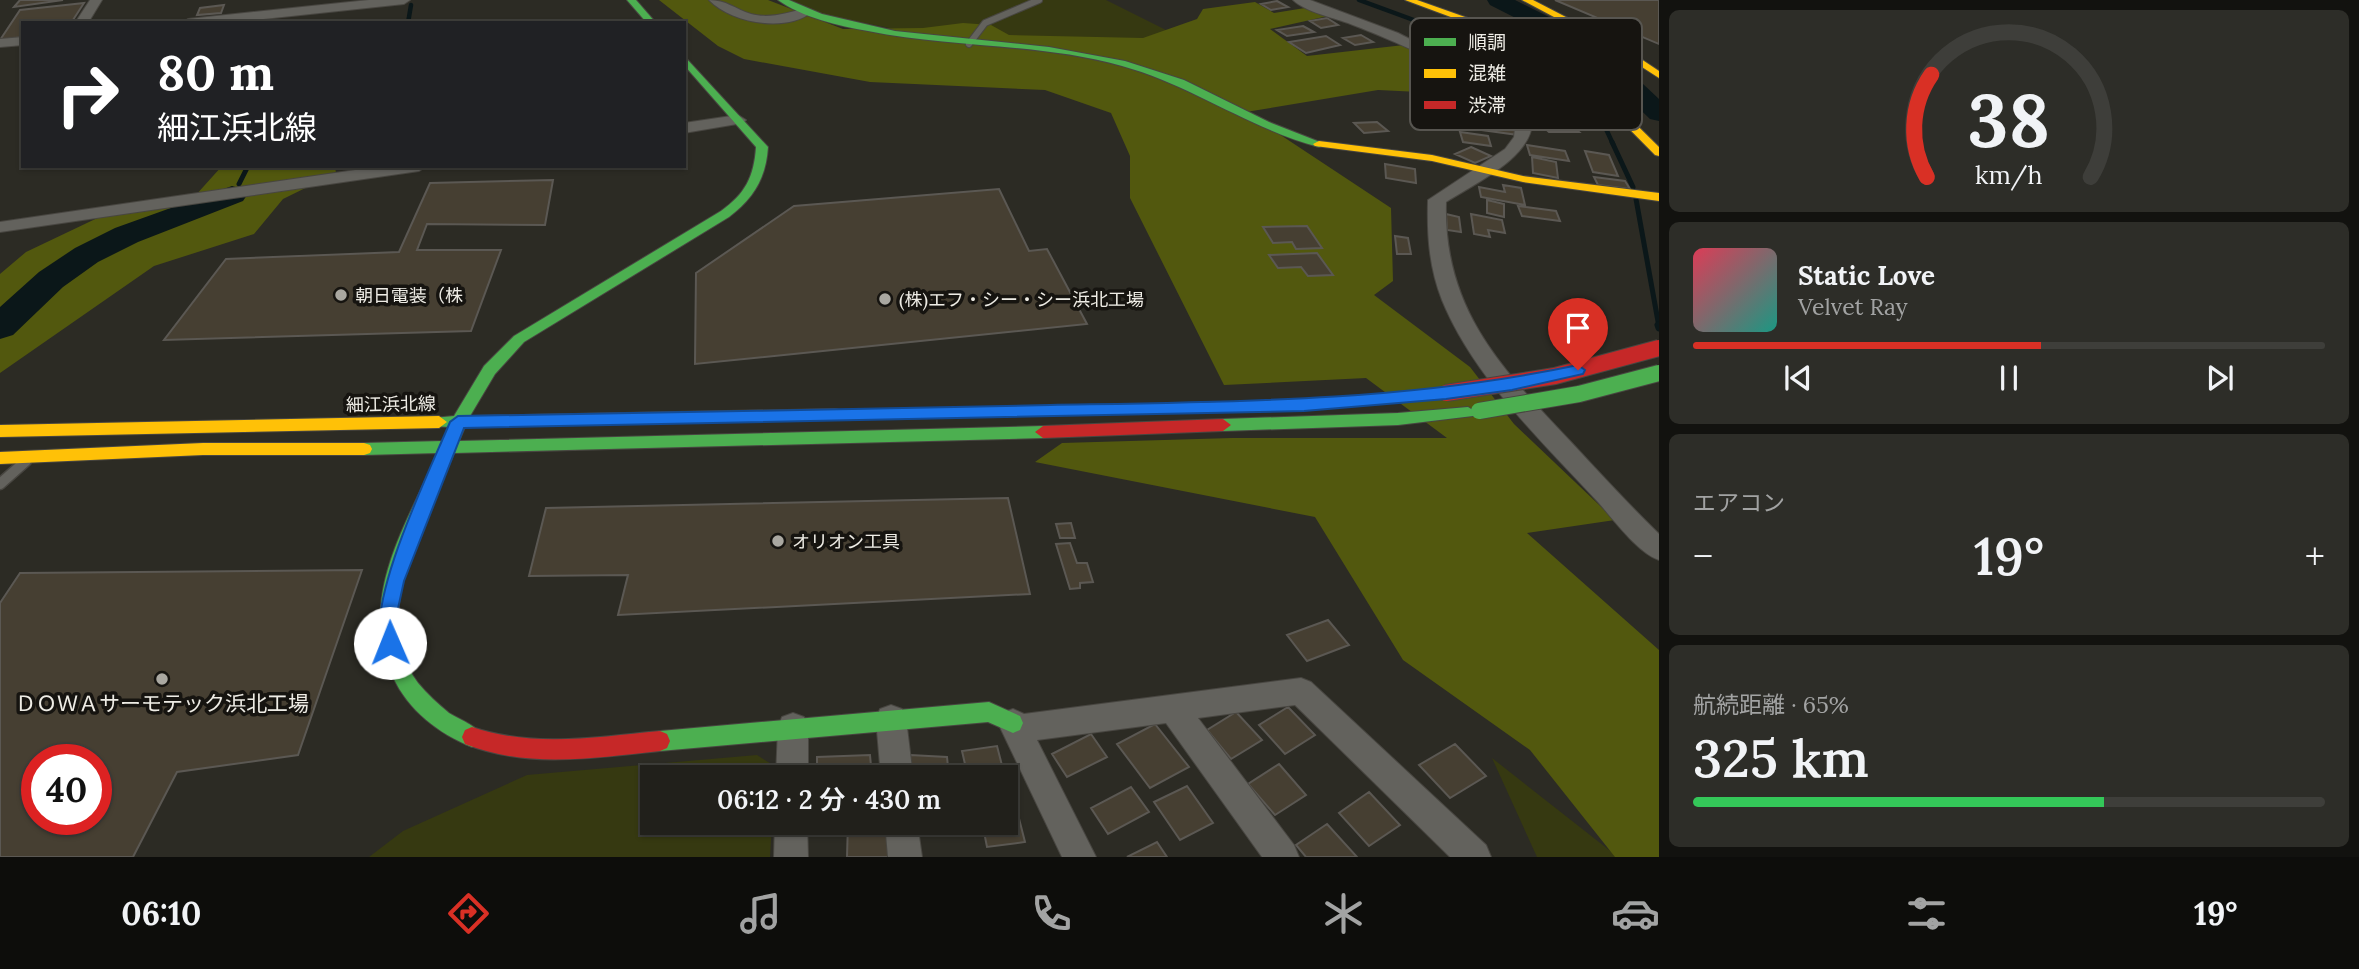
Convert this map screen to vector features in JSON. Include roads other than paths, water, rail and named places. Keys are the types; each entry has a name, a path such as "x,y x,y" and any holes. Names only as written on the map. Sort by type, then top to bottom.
{"street":[{"path":"82,21 96,0"},
{"path":"207,21 404,0"},
{"path":"631,0 650,21"},
{"path":"715,0 738,16 755,20 806,12"},
{"path":"782,0 806,12 847,25 968,44 1089,55 1178,81 1290,136 1335,148 1432,158 1523,179 1659,197"},
{"path":"1299,0 1410,45"},
{"path":"1409,0 1460,18"},
{"path":"1526,0 1561,18"},
{"path":"0,43 21,41"},
{"path":"686,62 762,147 759,183 742,203 519,339 497,355 475,384 407,544 394,581 388,613 390,643 400,675 420,702 446,724 476,739 518,749 559,750 793,727 989,712 1015,726 1172,709 1301,691 1474,857"},
{"path":"1642,64 1659,75"},
{"path":"686,128 738,121"},
{"path":"1523,130 1522,138 1511,152 1437,200 1437,244 1443,275 1452,300 1475,341 1514,395 1659,550"},
{"path":"1636,130 1659,153"},
{"path":"0,227 405,168"},
{"path":"1440,394 1555,376 1659,348"},
{"path":"0,457 203,449 448,449 1384,420 1468,412 1579,394 1659,373"},
{"name":"細江浜北線","path":"0,431 856,414"},
{"path":"1172,709 1282,857"},
{"path":"891,719 896,765"},
{"path":"1015,726 1079,857"},
{"path":"792,765 793,727"},
{"path":"790,857 791,835"},
{"path":"902,835 905,857"}],"lane":[{"path":"968,44 985,23 1039,0"},
{"path":"0,484 31,456"}],"waterway":[{"path":"1359,0 1410,19"},
{"path":"1498,0 1533,18"},
{"path":"408,21 411,5"},
{"path":"1642,97 1659,113"},
{"path":"1606,130 1613,144"},
{"path":"1612,142 1633,187"},
{"path":"239,184 247,168"},
{"path":"0,327 51,280 106,244 232,195"},
{"path":"1636,199 1659,327"}],"place":[{"name":"朝日電装（株","path":"341,295"},
{"name":"(株)エフ・シー・シー浜北工場","path":"885,299"},
{"name":"オリオン工具","path":"778,541"},
{"name":"ＤＯＷＡサーモテック浜北工場","path":"162,679"}]}
